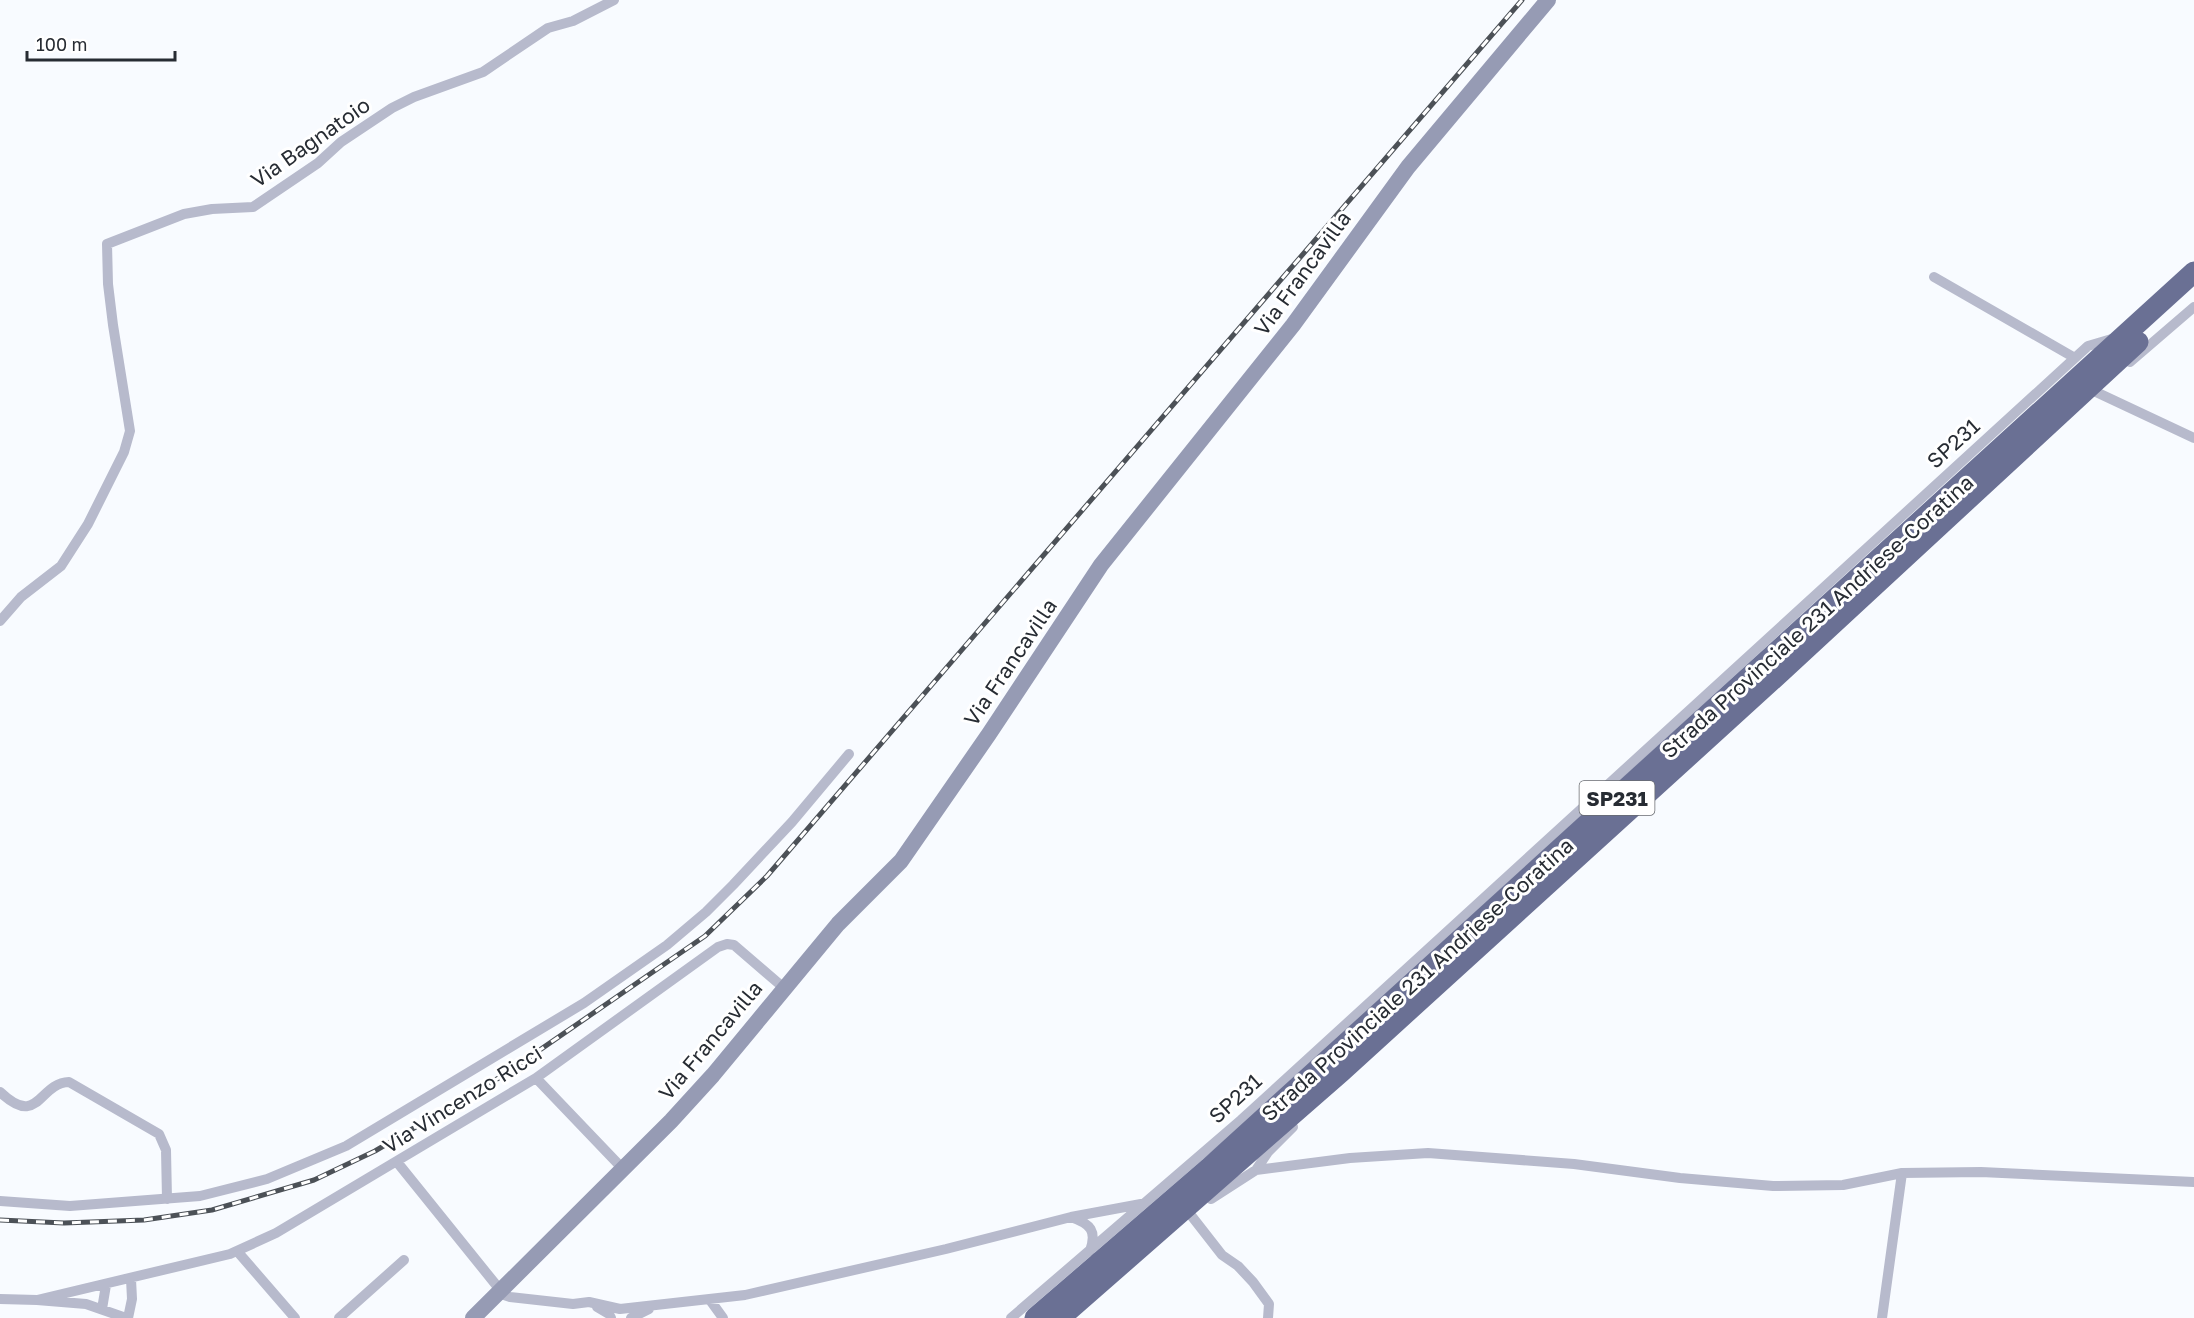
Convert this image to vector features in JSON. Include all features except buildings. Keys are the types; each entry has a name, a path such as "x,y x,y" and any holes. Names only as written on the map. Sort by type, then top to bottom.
{"highway":[{"name":"Strada Provinciale 231 Andriese-Coratina","path":"1035,1318 1218,1160 2194,272"},
{"name":"Strada Provinciale 231 Andriese-Coratina","path":"1060,1318 1341,1072 2108,372 2194,288"}],"street":[{"name":"Via Bagnatoio","path":"0,621 21,597 61,566 88,524 124,452 130,431 113,325 108,284 107,244 184,214 212,209 253,207 318,163 341,142 392,108 414,97 483,72 548,28 573,21 614,0"},
{"name":"Via Francavilla","path":"473,1318 623,1169 713,1075 838,924 901,861 989,734 1101,564 1293,326 1408,167 1548,0"},
{"path":"1934,277 2075,358"},
{"path":"1256,1170 1268,1152 1300,1120 2096,392 2194,307"},
{"name":"SP231","path":"1011,1318 1241,1120 2088,346 2127,334"},
{"path":"2096,392 2194,438"},
{"path":"0,1201 70,1206 200,1196 267,1179 346,1146 584,1003 667,945 706,912 792,822 849,754"},
{"name":"Via Vincenzo Ricci","path":"37,1300 131,1279 237,1251 276,1233 536,1078 718,947 727,944 734,945 784,988"},
{"path":"536,1078 623,1169"},
{"path":"0,1092 14,1104 28,1106 38,1102 57,1084 69,1082 159,1134 166,1150 167,1199"},
{"path":"1132,1257 1227,1186 1256,1170 1350,1158 1428,1153 1574,1164 1680,1178 1773,1186 1843,1185 1902,1173 1981,1172 2194,1182"},
{"path":"397,1162 499,1292 510,1297 573,1304 589,1302 620,1309 746,1295 828,1278 1071,1217 1143,1203"},
{"path":"1882,1318 1902,1173"},
{"path":"1190,1214 1222,1255 1238,1266 1254,1282 1269,1304 1268,1318"},
{"path":"1071,1217 1086,1222 1091,1230 1094,1239 1090,1251"},
{"path":"237,1251 295,1318"},
{"path":"339,1318 405,1260"},
{"path":"0,1299 86,1304 127,1318 132,1299 131,1279"},
{"path":"102,1309 106,1285"},
{"path":"710,1300 723,1318"},
{"path":"589,1302 609,1314 610,1318"},
{"path":"631,1318 657,1305"}],"railway":[{"path":"0,1220 64,1223 144,1220 212,1210 314,1180 375,1151 502,1076 705,936 767,876 1522,0"}]}
